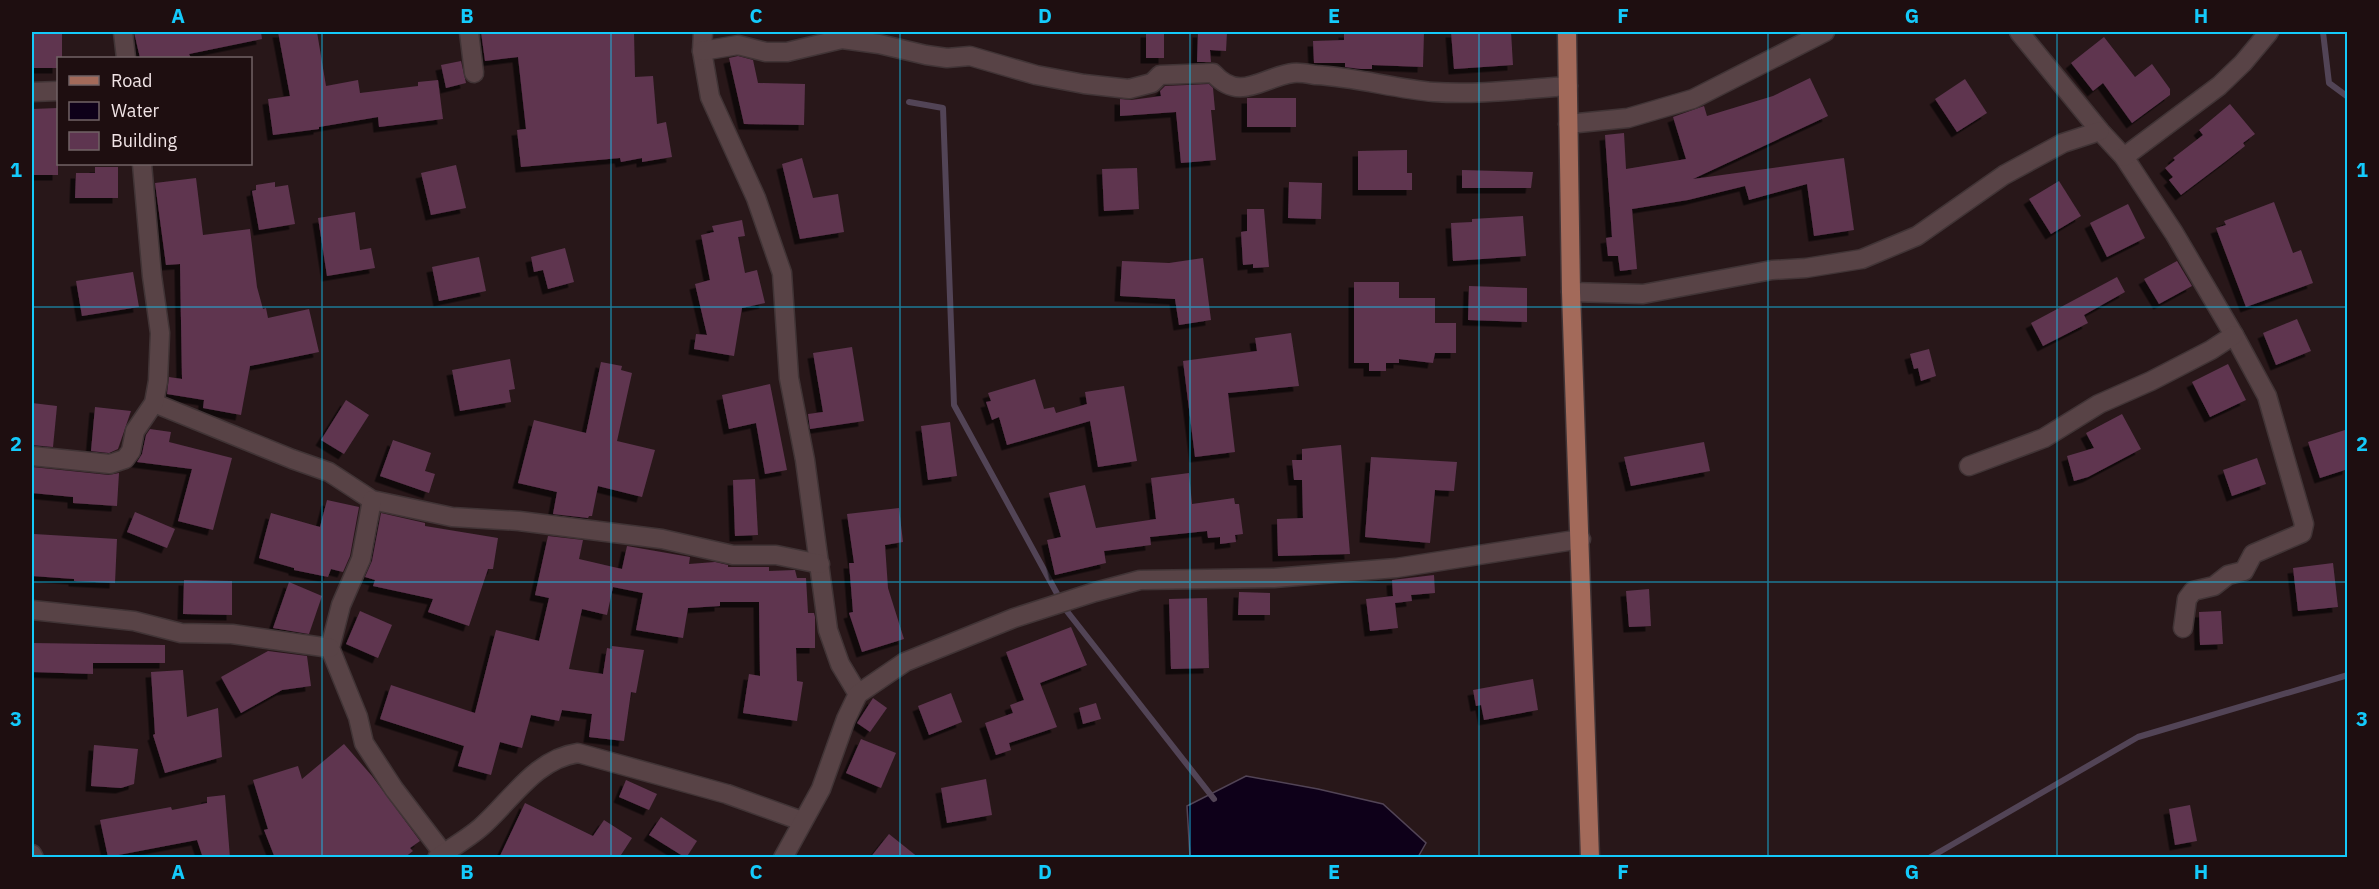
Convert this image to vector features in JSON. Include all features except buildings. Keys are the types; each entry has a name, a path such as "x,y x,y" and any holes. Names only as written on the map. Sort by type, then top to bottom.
{"main road":[{"path":"1567,32 1571,292 1590,858"}],"street":[{"path":"123,32 126,57"},
{"path":"468,32 474,74"},
{"path":"703,32 702,51 710,97 756,198 782,273 789,378 805,460 828,630 840,664 858,694"},
{"path":"1568,124 1628,118 1693,99 1826,32"},
{"path":"2019,32 2124,157 2174,233 2234,335 2267,396 2304,524 2302,533 2253,554 2244,571 2228,575 2214,586 2193,591 2187,598 2183,628"},
{"path":"2124,157 2219,86 2243,63 2269,32"},
{"path":"702,51 738,45 766,52 787,52 842,39 947,58 970,56 1036,75 1129,89 1152,83 1160,75 1213,73 1221,82 1233,87 1251,87 1293,73 1330,75 1434,92 1503,91 1568,86"},
{"path":"32,92 57,91"},
{"path":"1571,292 1643,294 1772,270 1806,268 1862,259 1917,236 2004,175 2063,143 2100,131"},
{"path":"32,456 110,464 125,459 131,451 135,431 154,403 158,381 160,333 152,276 142,165"},
{"path":"1970,466 2044,438 2099,404 2151,381 2211,350 2234,335"},
{"path":"154,403 329,472 372,500 452,517 519,521 662,539 733,555 776,555 820,564"},
{"path":"372,500 361,559 341,605 330,648 358,717 364,743 440,856 479,829 538,770 562,755 578,753 727,794 802,821"},
{"path":"783,858 821,789 846,719 858,694 905,662 992,626 1095,592 1140,580 1274,578 1396,568 1581,539"},
{"path":"32,610 134,621 181,633 232,634 330,648"}],"water":[{"path":"1246,776 1383,804 1426,843 1418,857 1190,857 1187,806"}],"waterway":[{"path":"2323,32 2329,83 2348,97"},
{"path":"909,102 943,108 954,405 1066,610 1214,799"},
{"path":"1929,858 2138,737 2348,675"}]}
